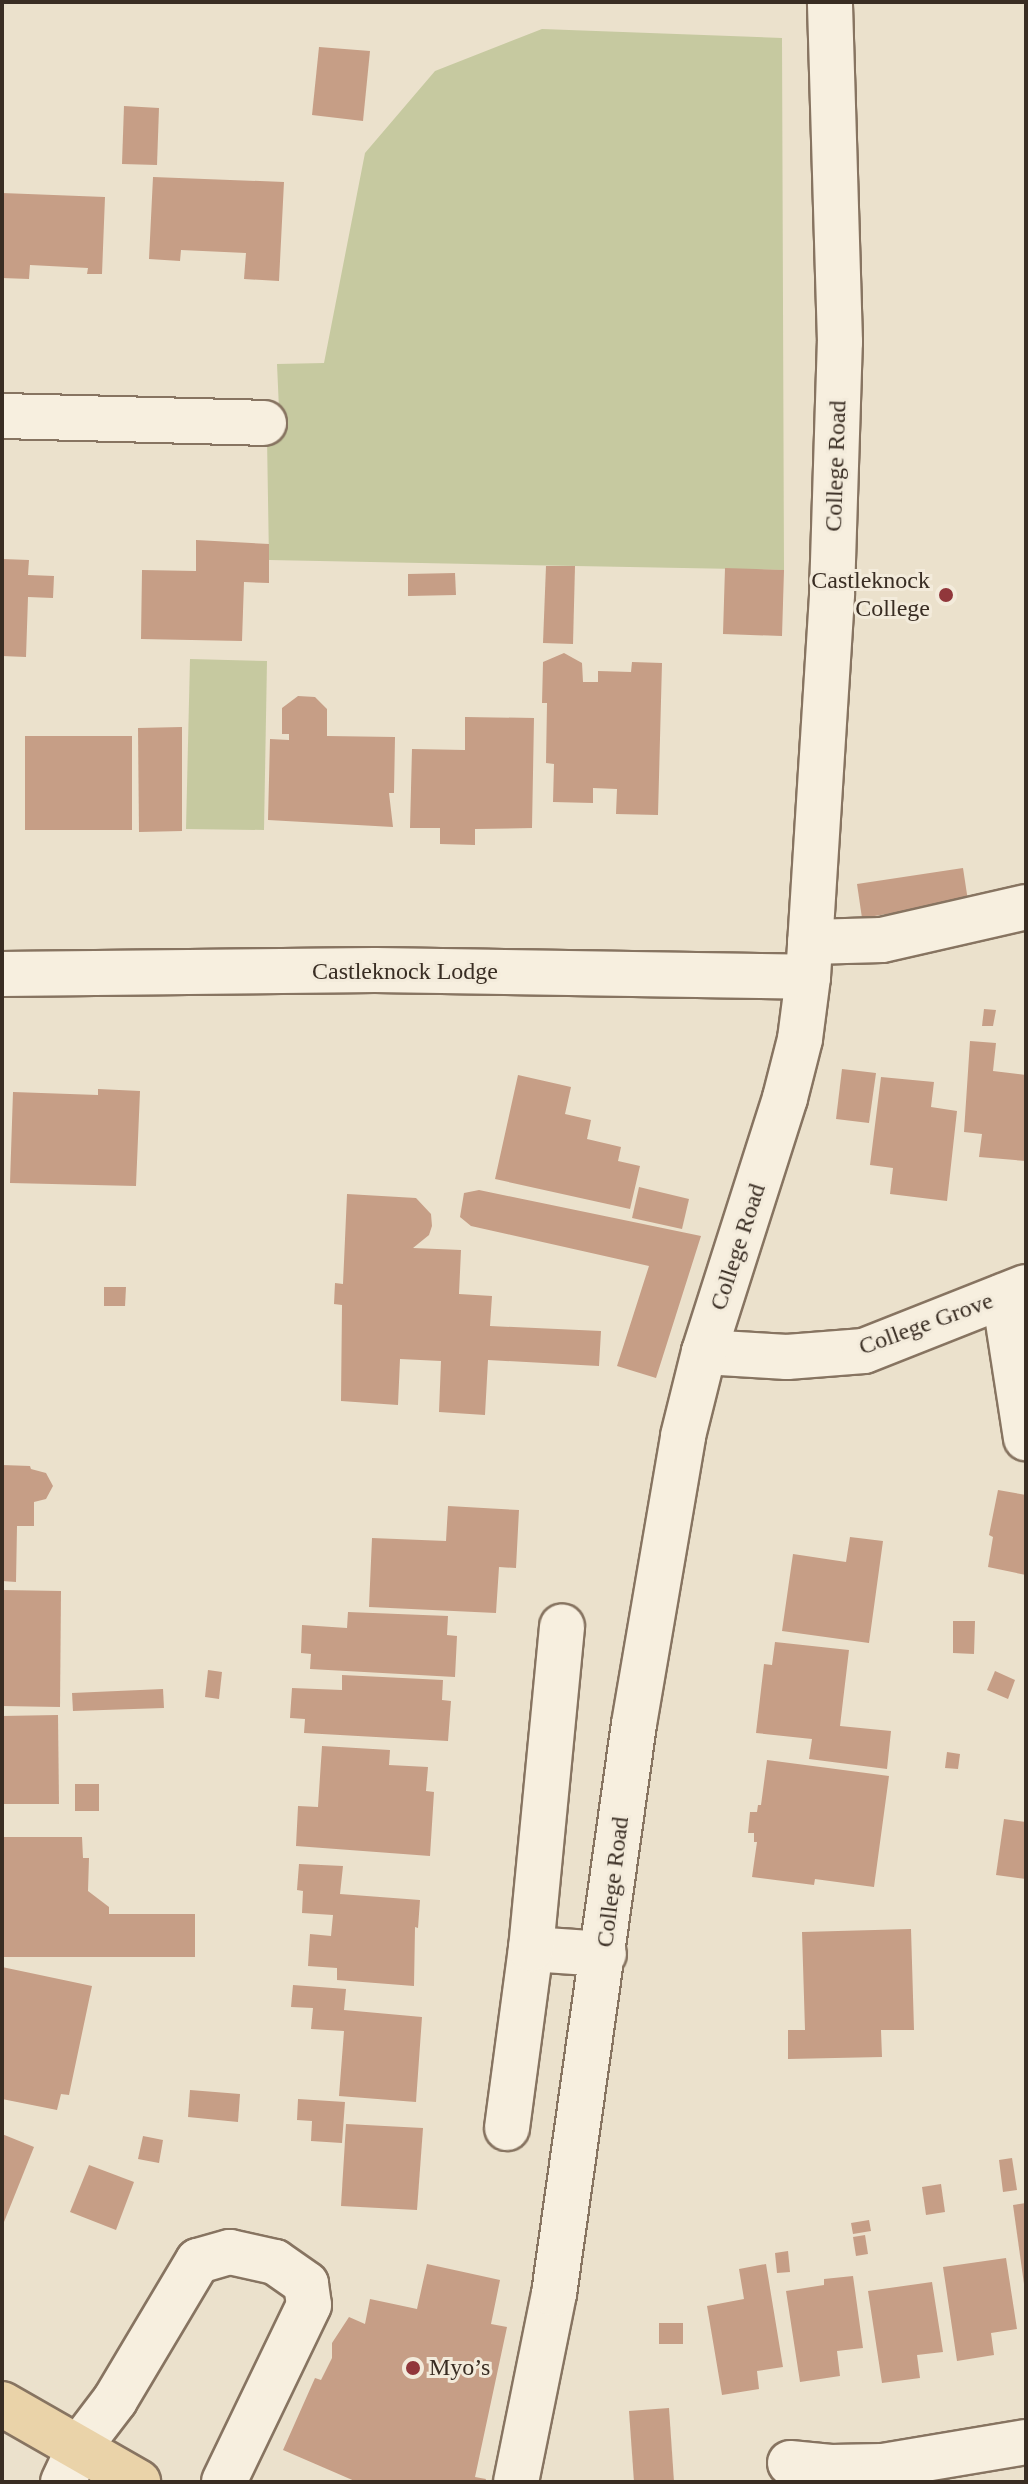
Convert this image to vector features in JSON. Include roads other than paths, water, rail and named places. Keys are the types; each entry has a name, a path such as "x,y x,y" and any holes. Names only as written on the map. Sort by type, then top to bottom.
{"main road":[{"path":"2,2404 72,2464 135,2481"}],"street":[{"name":"College Road","path":"516,2482 554,2294 634,1724 683,1436 704,1352 785,1098 800,1039 809,959 832,593 840,342 830,2"},
{"path":"2,416 264,423"},
{"name":"Castleknock Lodge","path":"2,974 375,970 809,959 1026,907"},
{"name":"College Grove","path":"704,1352 787,1357 864,1351 1015,1291 1026,1438"},
{"path":"507,2128 531,1949 562,1626"},
{"path":"531,1949 604,1954"},
{"path":"72,2464 115,2400 198,2261 230,2252 275,2262 306,2284 309,2305 224,2482"},
{"path":"790,2463 831,2467 883,2466 1026,2442"}],"place":[{"name":"Castleknock College","path":"946,595"},
{"name":"Myo’s","path":"413,2368"}]}
